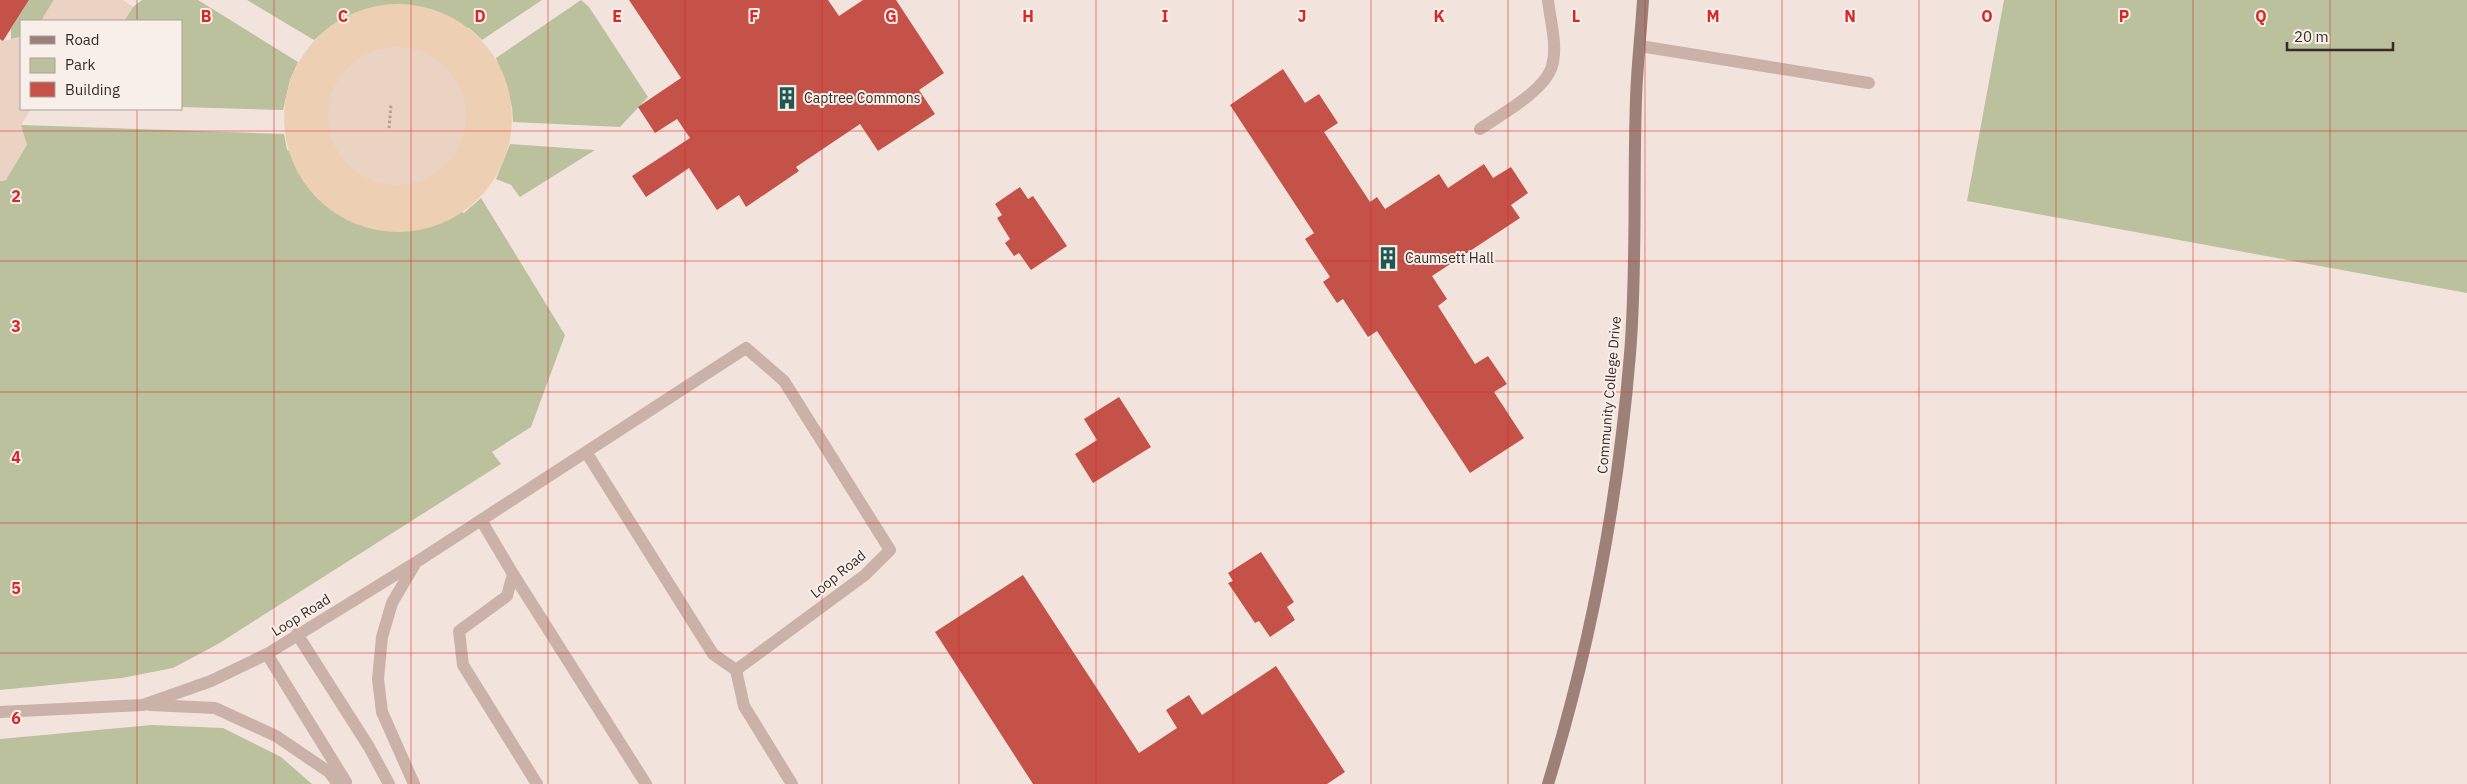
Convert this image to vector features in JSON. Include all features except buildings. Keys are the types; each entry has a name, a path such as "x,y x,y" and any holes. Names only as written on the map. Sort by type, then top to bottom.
{"main road":[{"name":"Community College Drive","path":"1548,784 1578,679 1593,616 1616,483 1630,345 1636,98 1643,0"}],"lane":[{"path":"1480,130 1541,86 1552,68 1554,53 1548,0"},
{"path":"1640,46 1869,83"},
{"name":"Loop Road","path":"0,712 142,705 211,681 267,654 418,561 746,348 784,381 890,550 865,575 736,670"},
{"path":"586,452 713,654 736,670 744,706 792,784"},
{"path":"481,520 646,784"},
{"path":"414,784 382,712 378,679 382,637 392,603 418,561"},
{"path":"513,574 507,596 459,631 463,664 537,784"},
{"path":"297,634 389,784"},
{"path":"267,654 347,784"},
{"path":"142,705 215,708 276,736 329,772 338,784"}],"path":[{"path":"389,128 391,105"}],"green space":[{"path":"29,0 54,0 42,20 20,20 20,37 11,39 11,29"},
{"path":"142,0 198,0 298,62 290,80 283,110 182,107 182,20 125,20 133,7"},
{"path":"247,0 542,0 482,40 469,28 332,25 314,40"},
{"path":"581,0 589,7 648,97 620,127 513,122 512,107 496,58"},
{"path":"2004,0 2467,0 2467,293 1967,201"},
{"path":"21,125 284,134 287,150 464,213 481,198 565,335 531,427 492,452 501,464 218,644 173,668 122,678 0,690 0,181 6,180"},
{"path":"510,144 595,150 520,197 511,185 496,179"},
{"path":"152,725 223,728 281,757 312,784 0,784 0,739"}],"sand":[{"path":"387,4 409,4 431,9 452,17 479,37 499,64 510,96 512,118 510,140 499,172 479,199 452,219 431,227 409,232 387,232 365,227 344,219 317,199 297,172 289,151 284,129 284,107 289,85 297,64 317,37 344,17 365,9"}],"shaded area":[{"path":"54,0 123,0 133,7 125,20 42,20"},
{"path":"20,37 20,110 30,110 21,125 27,145 6,180 0,181 0,39 3,41"},
{"path":"397,47 411,48 423,52 435,58 446,67 455,78 461,90 465,102 465,130 461,142 455,154 446,165 435,174 423,180 411,184 397,185 383,184 371,180 359,174 348,165 339,154 333,142 329,130 328,116 329,102 333,90 339,78 348,67 359,58 371,52 383,48"}],"place":[{"name":"Captree Commons","path":"787,98"},
{"name":"Caumsett Hall","path":"1388,258"}]}
